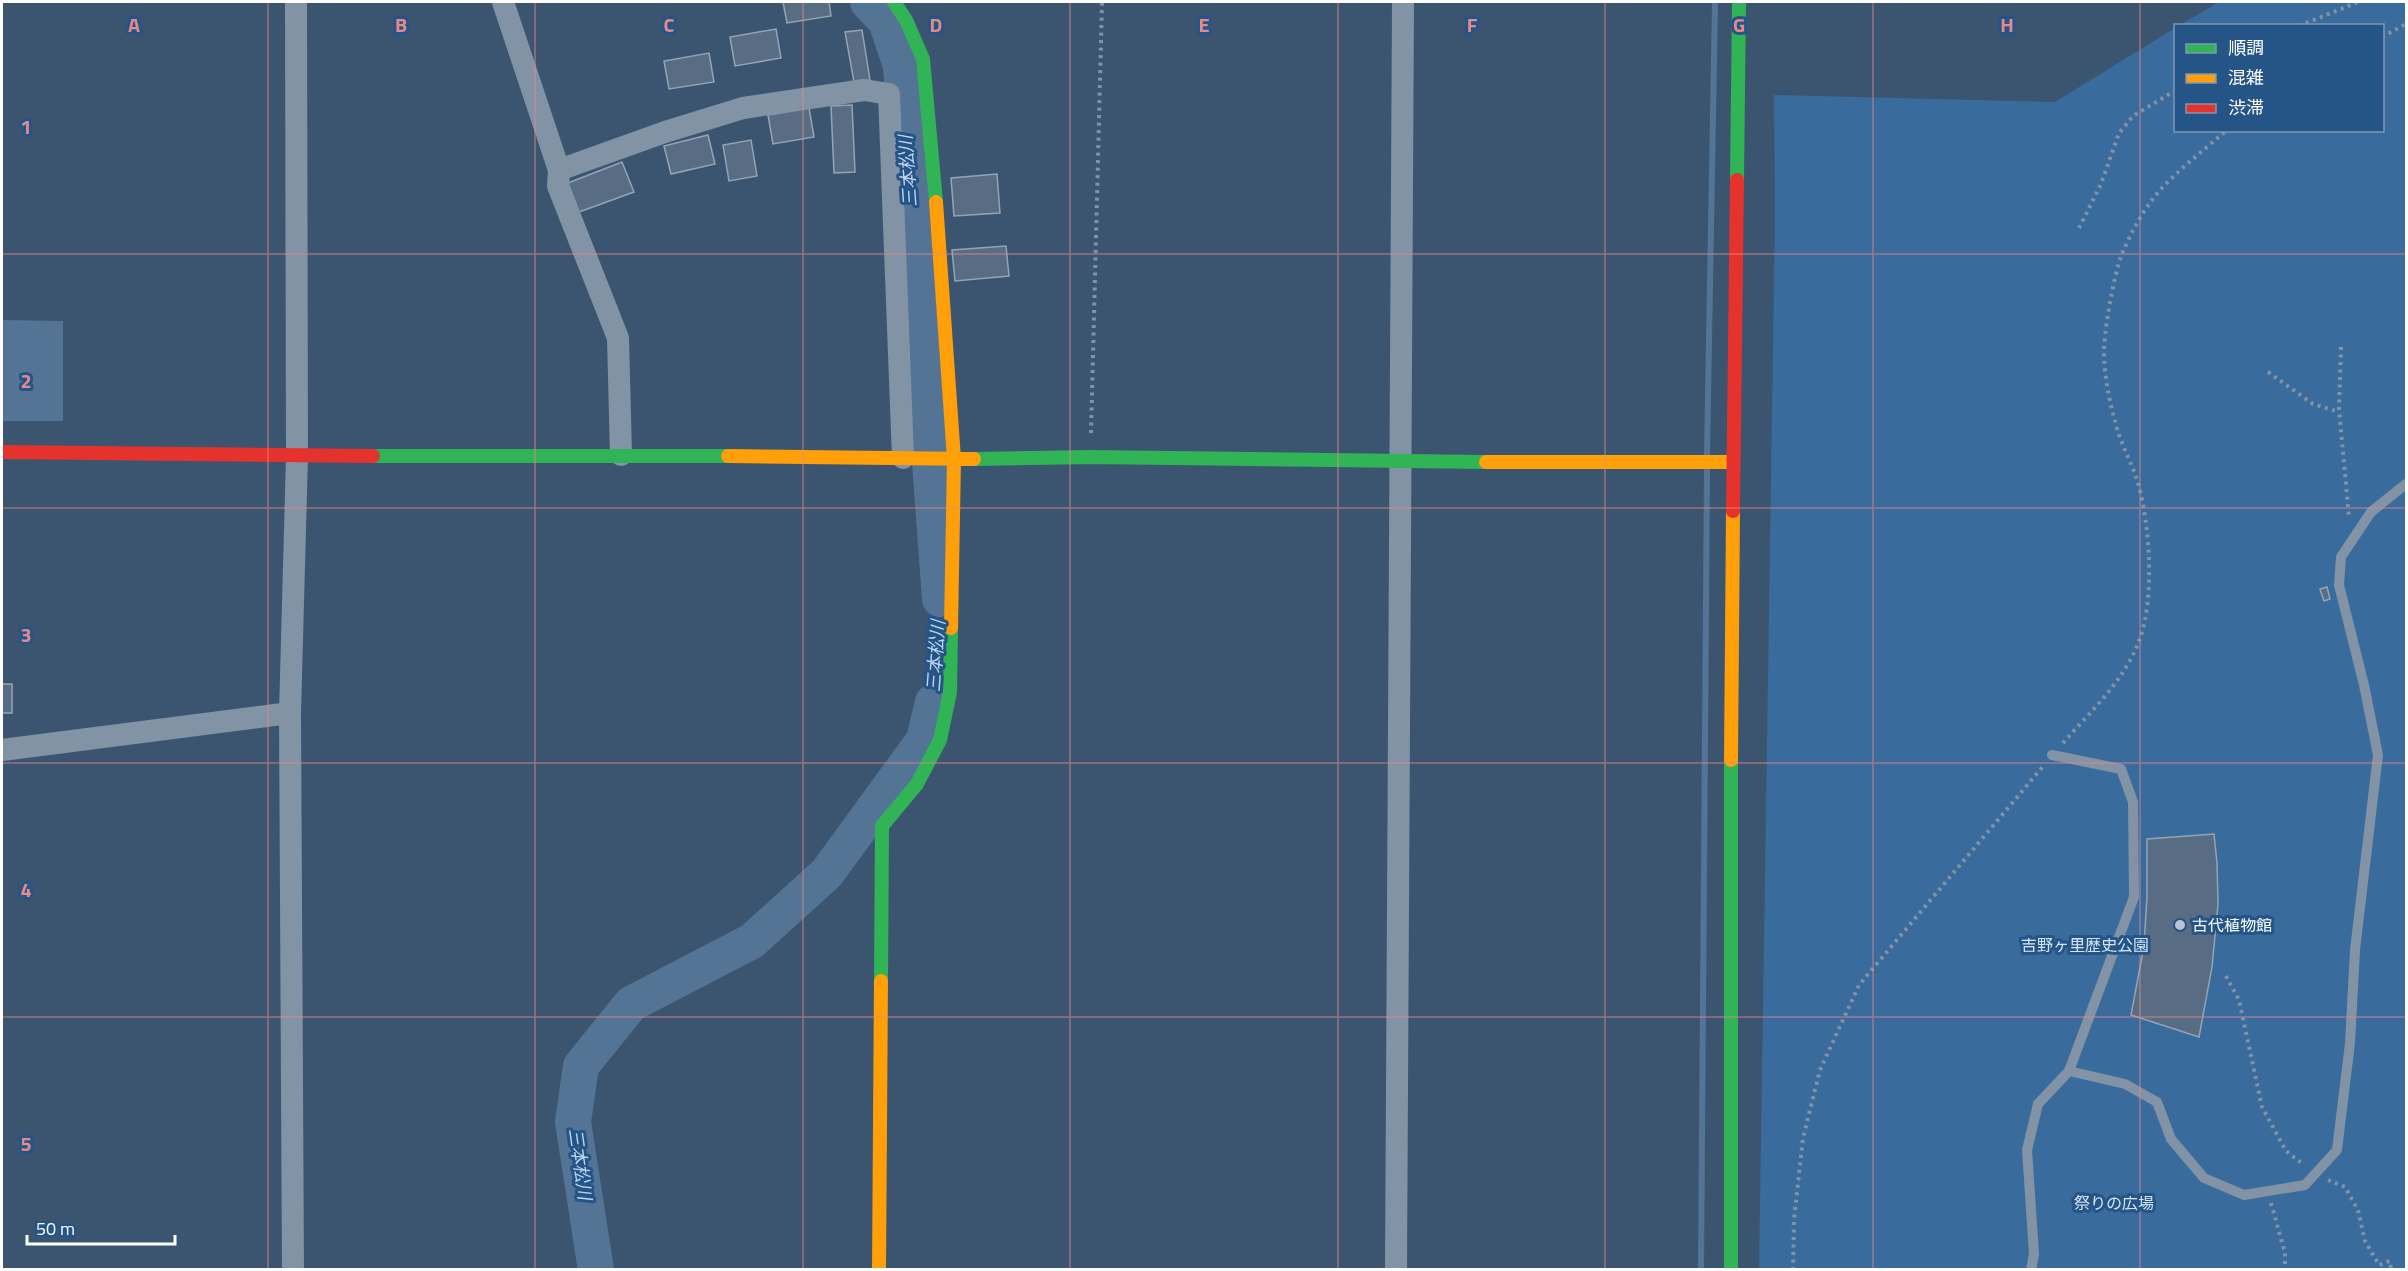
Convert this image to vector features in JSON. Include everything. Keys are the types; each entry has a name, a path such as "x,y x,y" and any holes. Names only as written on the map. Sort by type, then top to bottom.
{"street":[{"path":"293,1269 290,712 297,456 296,2"},
{"path":"503,2 559,170 558,186 618,338 621,455"},
{"path":"879,1269 882,826 917,784 940,740 950,692 954,459 934,171 923,59 906,20 894,2"},
{"path":"1396,1269 1403,2"},
{"path":"1731,1269 1733,462 1739,2"},
{"path":"559,170 665,132 743,108 864,90 889,94 903,458"},
{"path":"2,452 297,456 621,455 954,459 1090,457 1399,462 1733,462"},
{"path":"2,750 290,712"}],"lane":[{"path":"2069,1071 2125,1083 2157,1102 2171,1139 2204,1178 2244,1195 2305,1185 2337,1150 2350,1043 2355,950 2378,755 2364,685 2339,585 2342,557 2351,542 2371,512 2406,484"},
{"path":"2031,1269 2034,1254 2027,1150 2038,1104 2069,1071 2134,897 2133,802 2121,769 2052,755"}],"path":[{"path":"1090,457 1102,2"},
{"path":"2304,24 2358,2"},
{"path":"2384,37 2406,24"},
{"path":"2079,228 2101,184 2119,133 2133,116 2174,91"},
{"path":"1793,1269 1794,1220 1803,1138 1820,1070 1859,986 2052,755 2112,689 2139,640 2145,610 2150,554 2138,483 2119,435 2108,395 2104,354 2108,318 2122,254 2143,215 2161,189 2225,132"},
{"path":"2341,347 2339,412 2351,542"},
{"path":"2268,372 2313,404 2339,412"},
{"path":"2226,976 2239,1000 2262,1107 2286,1151 2315,1174 2345,1187 2358,1210 2365,1242 2379,1265 2390,1261 2391,1269"},
{"path":"2268,1191 2285,1253 2285,1269"}],"green space":[{"name":"吉野ヶ里歴史公園","path":"2219,2 2406,2 2406,1269 1759,1270 1775,216 1774,95 2055,102 2174,29 2174,132 2384,132 2384,24 2182,24"}],"shaded area":[{"path":"2,320 63,321 63,421 2,421"}],"building":[{"path":"783,2 829,2 831,16 787,23"},
{"path":"776,29 781,58 735,66 730,37"},
{"path":"862,30 870,80 854,82 845,32"},
{"path":"709,53 714,82 669,89 664,61"},
{"path":"852,105 855,172 834,173 831,106"},
{"path":"809,108 814,137 773,144 768,115"},
{"path":"708,135 715,164 671,174 664,146"},
{"path":"751,140 757,176 729,181 723,145"},
{"path":"622,162 634,192 579,212 568,183"},
{"path":"997,174 1000,213 954,216 951,178"},
{"path":"1006,246 1009,276 955,281 952,250"},
{"path":"2327,587 2330,599 2324,601 2320,589"},
{"path":"2,684 12,684 12,713 2,713"},
{"name":"古代植物館","path":"2214,834 2218,904 2212,967 2199,1037 2131,1015 2144,946 2147,839"}],"waterway":[{"name":"三本松川","path":"868,2 886,21 901,66 940,599"},
{"path":"1707,454 1715,2"},
{"path":"1701,1270 1707,470"},
{"name":"三本松川","path":"596,1270 573,1122 581,1066 631,1004 752,941 827,873 924,740 933,702"}],"traffic: fast":[{"path":"894,2 906,20 923,59 936,202"},
{"path":"1737,180 1739,2"},
{"path":"373,456 728,456"},
{"path":"974,459 1090,457 1486,462"},
{"path":"881,981 882,826 917,784 940,740 950,692 951,628"},
{"path":"1731,760 1731,1270"}],"traffic: slow":[{"path":"936,202 954,459 951,628"},
{"path":"728,456 974,459"},
{"path":"1486,462 1733,462"},
{"path":"1731,760 1733,511"},
{"path":"879,1270 881,981"}],"traffic: jam":[{"path":"1733,511 1737,180"},
{"path":"2,452 373,456"}],"place":[{"name":"古代植物館","path":"2180,925"}],"park label":[{"name":"祭りの広場","path":"2114,1203"}]}
